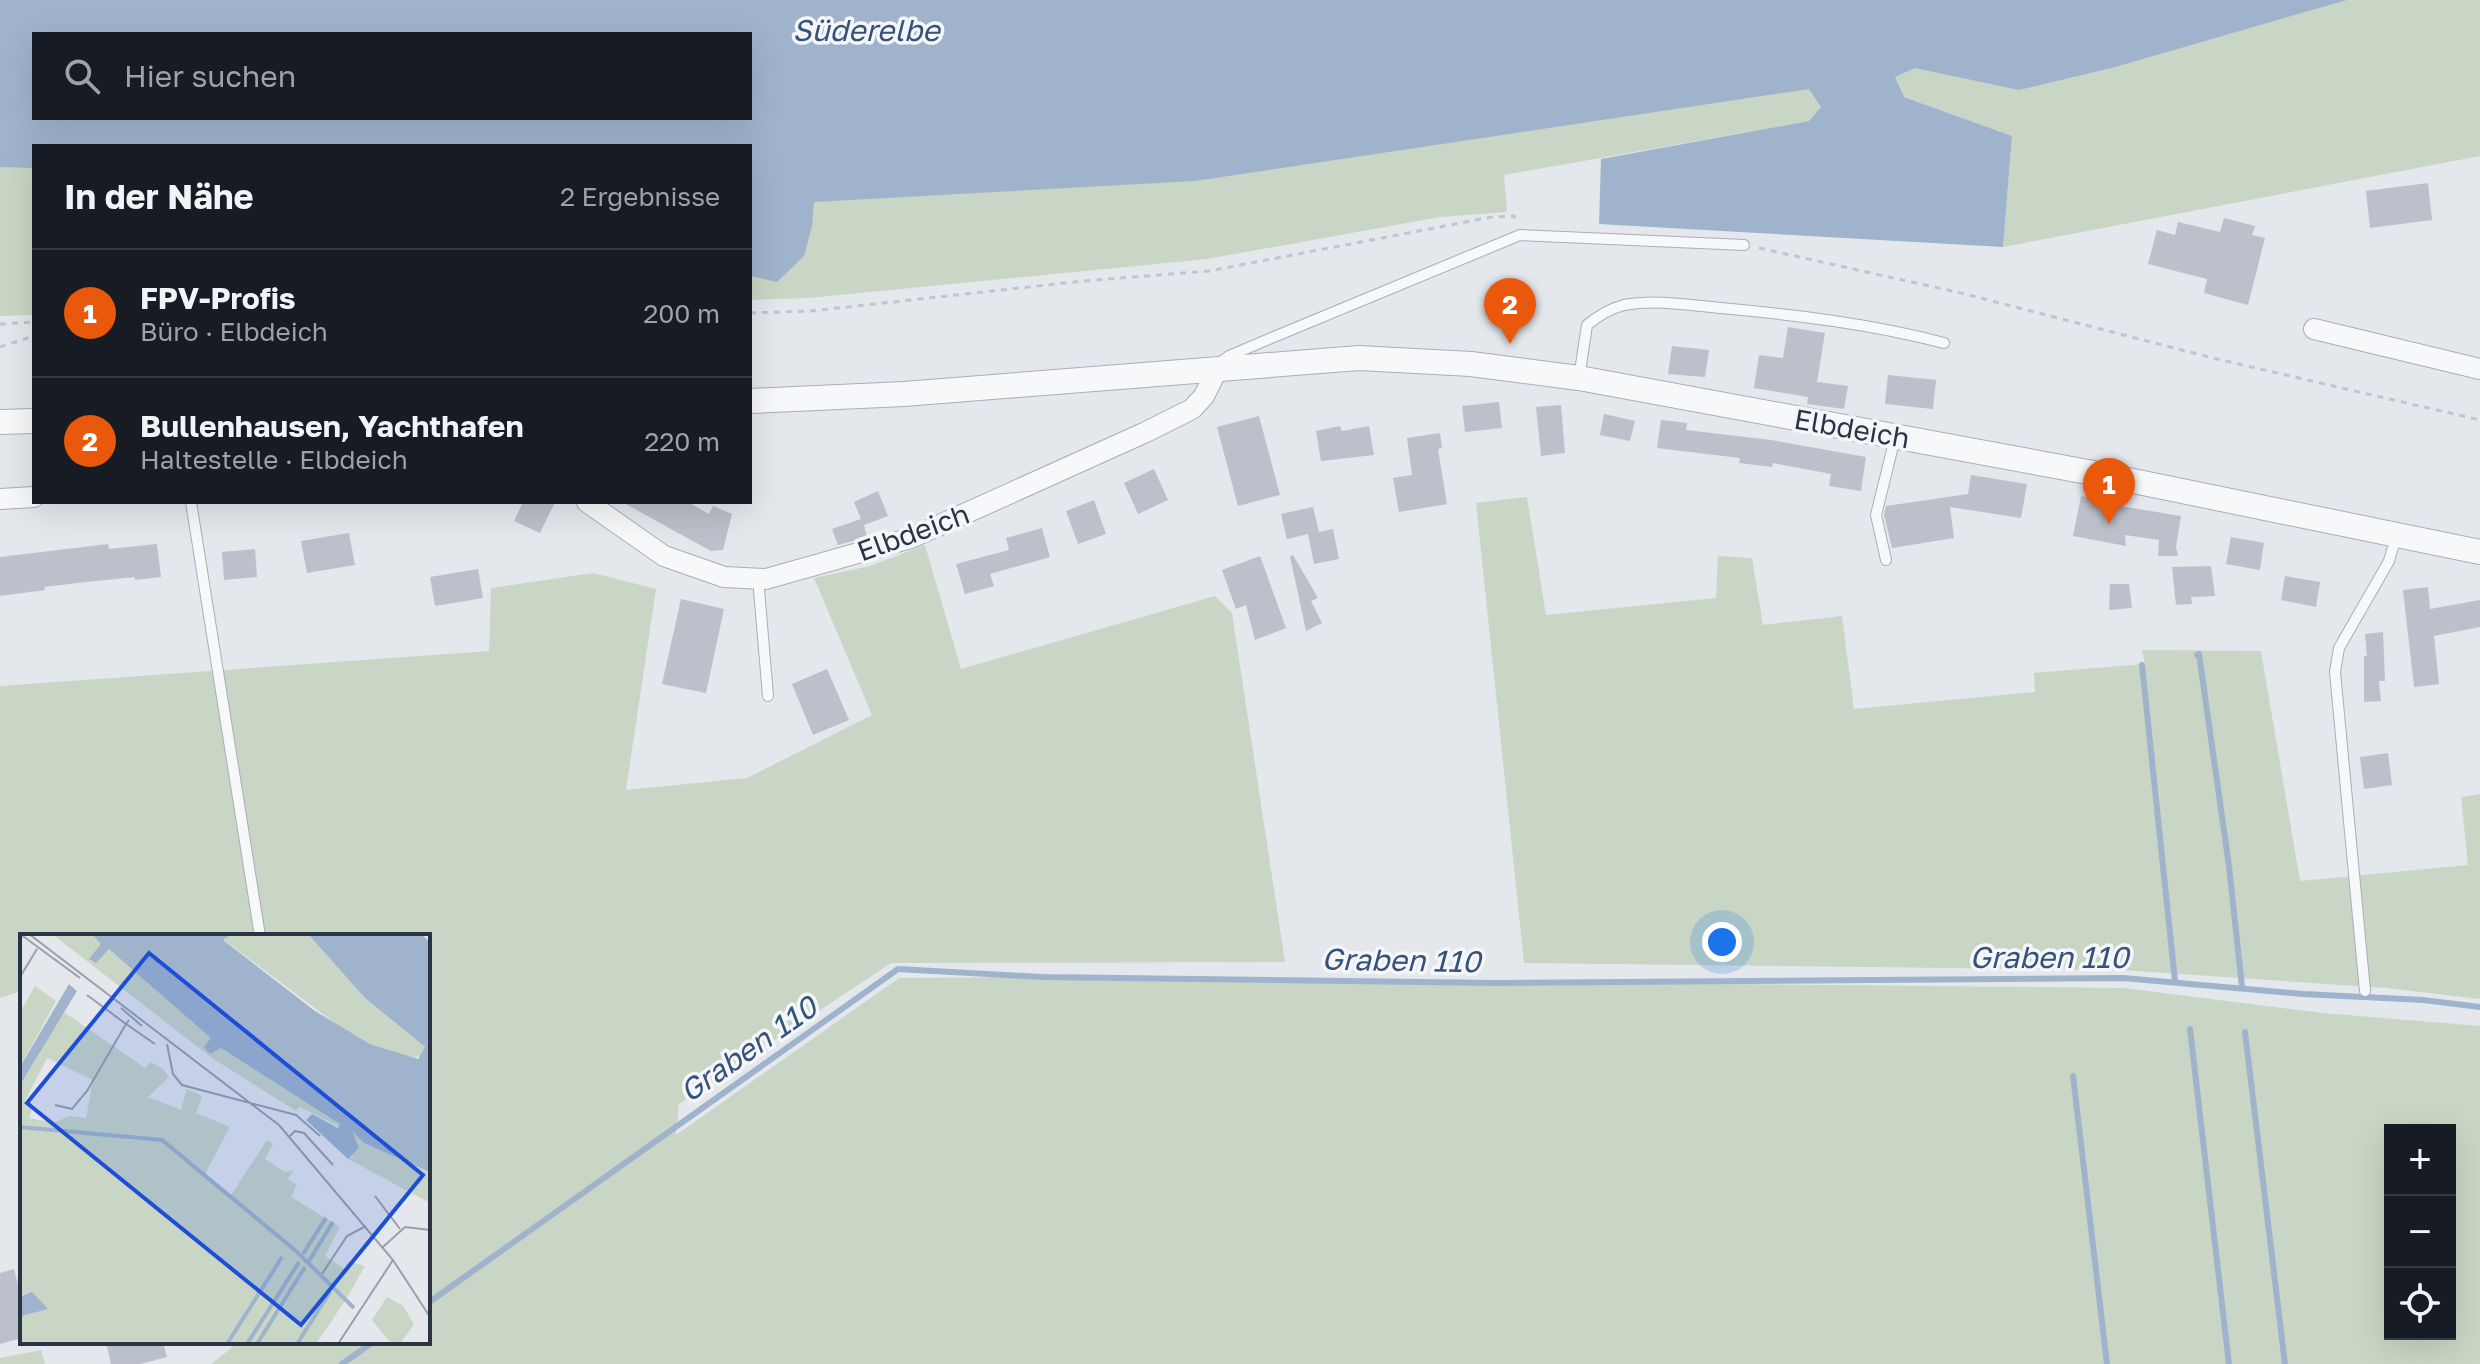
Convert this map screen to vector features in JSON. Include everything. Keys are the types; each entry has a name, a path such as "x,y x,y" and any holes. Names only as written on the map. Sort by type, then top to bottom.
{"street":[{"path":"2314,329 2480,369"},
{"name":"Elbdeich","path":"752,401 904,394 1359,358 1471,364 1579,378 1896,436 2120,478 2480,552"},
{"name":"Elbdeich","path":"590,504 664,556 724,577 766,579 911,538 1146,432 1192,409 1204,396 1218,368"},
{"path":"0,422 32,421"},
{"path":"0,499 32,497"}],"lane":[{"path":"1218,368 1229,356 1520,235 1744,245"},
{"path":"1579,378 1587,325 1602,313 1634,304 1694,305 1770,312 1944,343"},
{"path":"1886,560 1876,515 1896,436"},
{"path":"191,504 260,934"},
{"path":"2365,991 2335,672 2339,648 2389,561 2396,535"},
{"path":"758,578 768,696"}],"path":[{"path":"752,313 811,311 1083,281 1209,271 1492,217 1514,216 1520,235"},
{"path":"1744,245 1961,293 2217,359 2480,420"},
{"path":"0,324 32,322"},
{"path":"0,347 32,337"}],"green space":[{"path":"0,0 2480,0 2480,156 2003,247 2012,136 1904,97 1810,90 1821,107 1809,121 1504,175 1507,212 1440,217 1207,259 809,298 752,300 752,144 32,144 32,315 0,316"},
{"path":"1527,497 1546,615 1716,598 1718,556 1752,558 1763,625 1842,616 1854,709 2035,692 2034,673 2145,664 2142,650 2261,651 2300,881 2468,865 2461,797 2480,794 2480,999 2386,988 2122,970 1524,963 1476,503"},
{"path":"925,545 961,669 1215,596 1232,613 1285,962 891,963 679,1104 676,1135 899,978 2123,988 2323,1013 2480,1026 2480,1364 211,1364 236,1344 430,1344 430,934 20,934 20,992 0,998 0,686 489,651 491,588 593,573 656,589 626,790 747,778 872,715 814,578 870,566"},
{"path":"41,1350 45,1364 0,1364 0,1358"}],"water":[{"name":"Süderelbe","path":"0,0 2347,0 2115,67 2019,90 1915,68 1895,77 1904,97 2012,136 2003,247 1599,224 1601,159 1809,121 1821,107 1809,89 1195,181 814,202 812,226 804,256 777,282 752,276 752,144 32,144 32,168 0,167"}],"building":[{"path":"2428,183 2432,220 2370,228 2366,191"},
{"path":"2224,218 2255,226 2252,235 2265,238 2248,305 2204,293 2207,279 2148,264 2157,230 2175,235 2178,222 2220,232"},
{"path":"1788,327 1825,333 1817,382 1848,386 1844,409 1807,404 1808,397 1754,388 1759,355 1783,358"},
{"path":"1672,346 1709,350 1705,377 1668,374"},
{"path":"1888,375 1936,380 1933,409 1885,404"},
{"path":"1499,402 1502,428 1465,432 1462,406"},
{"path":"1561,405 1565,453 1541,456 1536,407"},
{"path":"1604,414 1635,421 1630,441 1600,435"},
{"path":"1259,416 1280,495 1238,506 1217,427"},
{"path":"1661,420 1687,423 1686,430 1771,440 1866,457 1861,491 1829,486 1831,474 1773,463 1772,467 1739,463 1740,458 1657,448"},
{"path":"1340,426 1342,431 1369,426 1374,455 1321,461 1316,431"},
{"path":"1440,433 1442,448 1438,449 1447,504 1399,512 1393,478 1412,475 1407,438"},
{"path":"1154,469 1168,500 1138,514 1124,483"},
{"path":"1971,475 2027,484 2021,518 1950,507 1954,538 1892,548 1884,515 1886,506 1968,494"},
{"path":"878,491 888,516 864,525 867,537 838,545 832,529 861,519 854,502"},
{"path":"2081,496 2181,516 2176,547 2178,556 2158,556 2159,540 2125,535 2126,546 2073,536"},
{"path":"1094,500 1106,534 1078,544 1066,511"},
{"path":"522,504 554,504 540,533 514,521"},
{"path":"626,504 692,504 709,514 713,506 732,514 723,550 711,551"},
{"path":"1313,507 1319,532 1333,529 1339,559 1314,564 1308,534 1287,539 1281,514"},
{"path":"1042,528 1050,557 990,574 994,586 965,594 956,564 1009,550 1006,538"},
{"path":"349,533 355,565 307,573 301,541"},
{"path":"2231,537 2264,543 2260,570 2226,564"},
{"path":"108,544 109,549 157,544 161,577 86,582 0,596 0,557"},
{"path":"255,549 257,577 224,580 222,552"},
{"path":"1293,555 1318,598 1311,601 1322,623 1306,631 1290,556"},
{"path":"1260,556 1286,628 1255,640 1246,605 1236,609 1222,570"},
{"path":"2211,566 2215,596 2191,597 2192,604 2176,605 2172,567"},
{"path":"478,569 483,598 435,606 430,577"},
{"path":"2285,576 2320,582 2316,607 2281,600"},
{"path":"2110,584 2129,584 2132,608 2109,610"},
{"path":"2428,587 2430,609 2480,600 2480,627 2434,636 2439,684 2414,687 2403,590"},
{"path":"681,599 724,609 706,693 662,684"},
{"path":"2383,632 2385,681 2379,681 2381,701 2364,702 2365,634"},
{"path":"827,669 849,720 813,735 792,684"},
{"path":"2388,753 2392,785 2364,789 2360,757"},
{"path":"14,1269 20,1292 20,1339 0,1344 0,1273"},
{"path":"106,1344 164,1344 167,1357 140,1364 111,1364"}],"waterway":[{"path":"2197,655 2229,866 2242,987"},
{"path":"2142,665 2175,981"},
{"name":"Graben 110","path":"430,1302 898,969 1042,977 1495,983 2123,978 2480,1007"},
{"path":"2190,1029 2229,1364"},
{"path":"2245,1032 2285,1364"},
{"path":"2073,1076 2107,1364"},
{"name":"Graben 110","path":"342,1364 370,1344"}],"place":[{"name":"Bullenhausen, Yachthafen","path":"1510,344"},
{"name":"FPV-Profis","path":"2109,524"}]}
